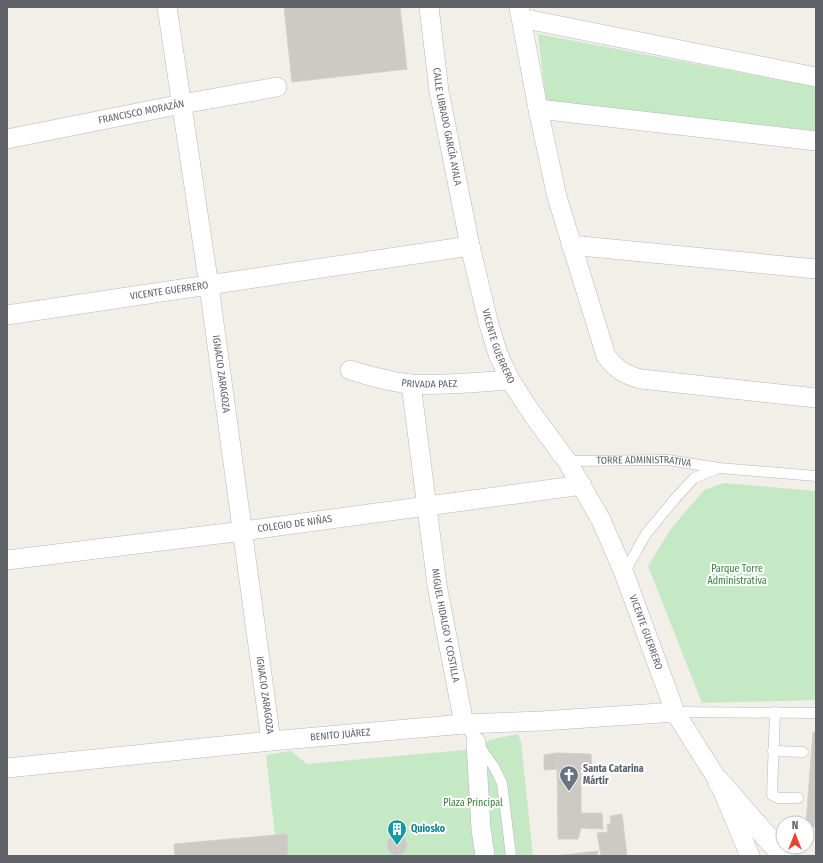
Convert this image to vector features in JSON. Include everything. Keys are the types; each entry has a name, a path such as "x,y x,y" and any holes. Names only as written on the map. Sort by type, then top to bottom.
{"main road":[{"path":"719,782 773,844 786,856"}],"street":[{"name":"IGNACIO ZARAGOZA","path":"167,7 209,286 271,741"},
{"name":"CALLE LIBRADO GARCÍA AYALA","path":"428,7 439,92 470,246"},
{"path":"816,77 520,13 538,109 557,197 606,356 615,367 627,376 641,379 816,398"},
{"name":"FRANCISCO MORAZÁN","path":"7,139 182,104 277,87"},
{"path":"538,109 816,141"},
{"path":"571,245 816,269"},
{"name":"VICENTE GUERRERO","path":"7,315 470,246 489,325 498,354 510,380 582,484 601,520 624,573 675,712 719,782 750,856"},
{"name":"PRIVADA PAEZ","path":"350,370 378,379 411,384 510,380"},
{"name":"MIGUEL HIDALGO Y COSTILLA","path":"411,384 437,585 464,724"},
{"name":"COLEGIO DE NIÑAS","path":"7,560 243,532 582,484"},
{"name":"BENITO JUÁREZ","path":"7,768 271,741 464,724 542,721 675,712"},
{"path":"476,742 481,829 486,856"}],"lane":[{"name":"TORRE ADMINISTRATIVA","path":"567,461 668,460 719,468 816,476"},
{"name":"TORRE ADMINISTRATIVA","path":"624,573 646,534 694,478 719,468"},
{"path":"675,712 816,713"},
{"path":"776,712 772,795 778,798 798,798"},
{"name":"MIGUEL HIDALGO Y COSTILLA","path":"464,724 494,767 502,783 511,856"},
{"path":"773,751 803,752"}],"green space":[{"path":"538,34 816,87 816,131 546,102"},
{"name":"Parque Torre Administrativa","path":"724,483 816,491 816,700 702,703 648,566 670,530 704,490"},
{"name":"Plaza Principal","path":"518,734 521,742 533,856 288,856 287,834 275,835 266,755 291,751 307,764 476,749 484,745 489,740"}],"building":[{"path":"284,7 400,7 407,69 292,82"},
{"path":"813,732 816,732 816,827 815,815 807,815"},
{"name":"Santa Catarina Mártir","path":"557,753 591,754 592,771 581,770 581,813 602,813 603,829 581,828 578,839 558,839"},
{"path":"557,753 558,769 544,770 544,755"},
{"path":"622,814 627,856 601,856 597,833 608,832 607,824 611,824 610,816"},
{"path":"287,834 288,856 175,856 174,844"},
{"name":"Quiosko","path":"397,835 404,838 407,845 404,852 397,855 390,852 387,845 390,838"},
{"path":"598,851 598,856 555,856"}],"place":[{"name":"Santa Catarina Mártir","path":"569,792"},
{"name":"Quiosko","path":"397,846"}]}
